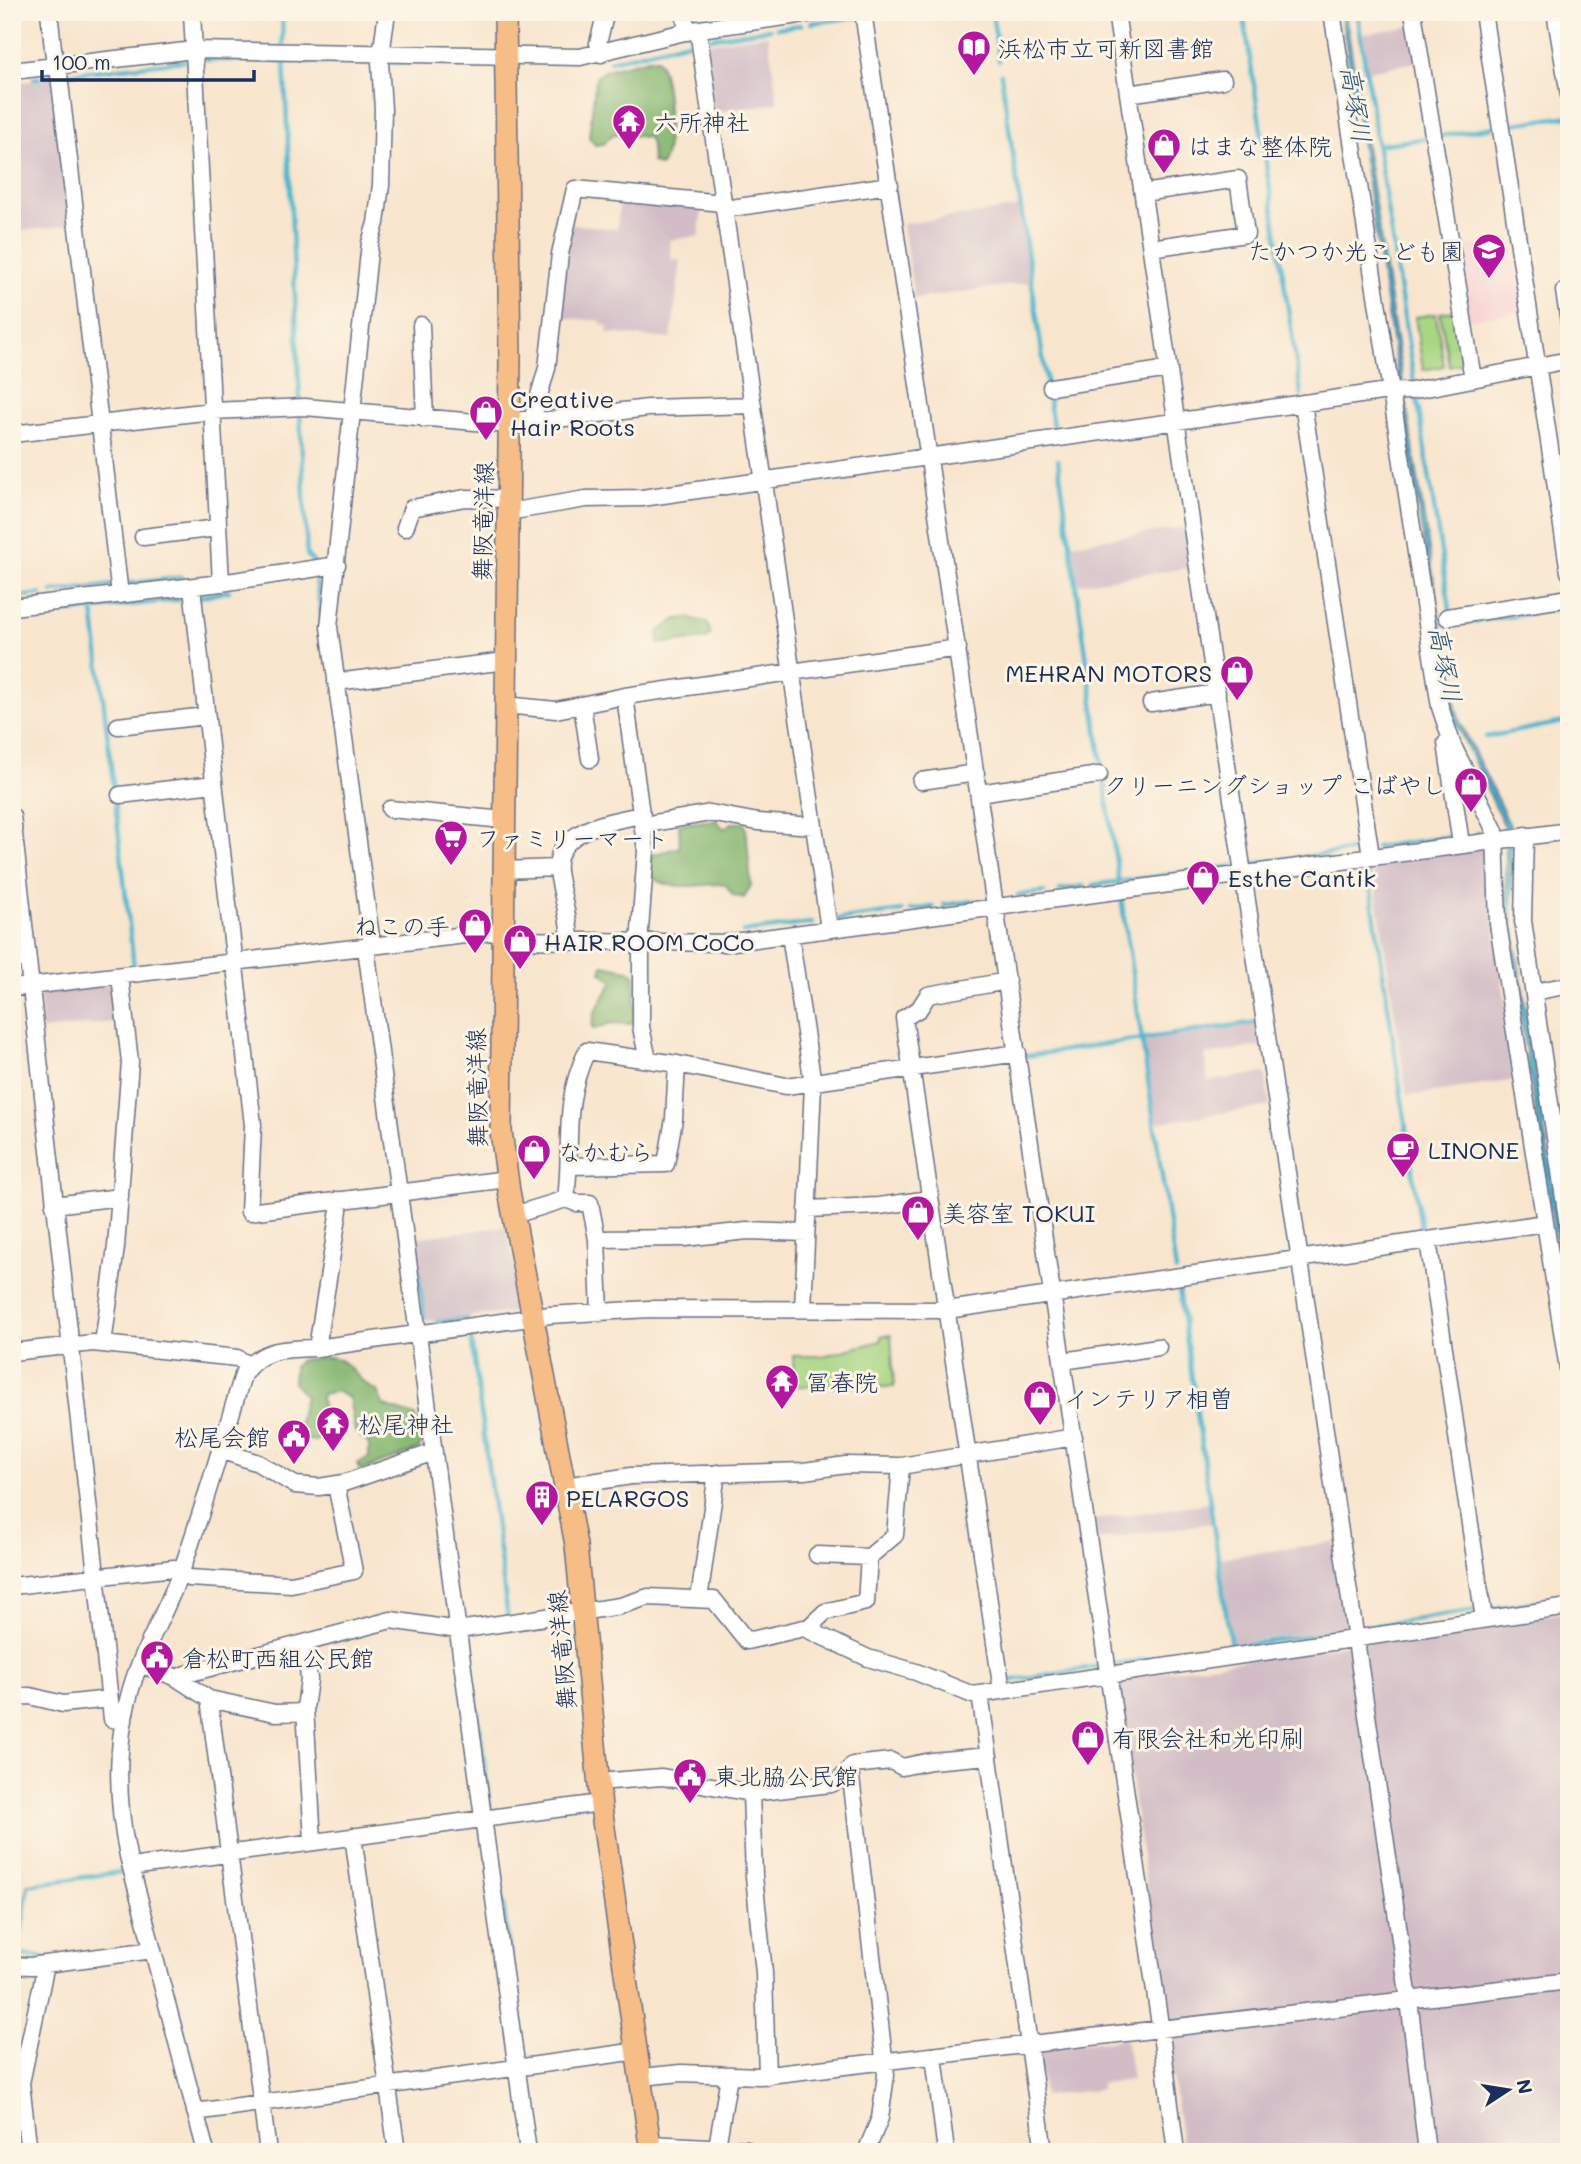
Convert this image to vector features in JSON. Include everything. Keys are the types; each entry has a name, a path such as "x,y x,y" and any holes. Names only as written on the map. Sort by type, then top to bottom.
{"main road":[{"name":"舞阪竜洋線","path":"505,12 509,422 500,1091 507,1178 565,1486 584,1611 599,1792 651,2148"}],"street":[{"path":"49,12 120,595"},
{"path":"192,12 221,583"},
{"path":"387,12 381,53 381,185 370,243 329,627 399,1192 528,2152"},
{"path":"601,54 598,43 606,12"},
{"path":"684,12 692,31 724,206 829,929"},
{"path":"12,71 194,50 506,57 601,54 692,31 820,12"},
{"path":"863,12 1161,2029 1176,2152"},
{"path":"1116,12 1409,2000 1427,2152"},
{"path":"1332,12 1398,392 1461,844"},
{"path":"1413,12 1473,379"},
{"path":"1483,12 1569,572"},
{"path":"1556,12 1569,95"},
{"path":"1128,94 1223,80"},
{"path":"1143,193 1238,179 1244,220 1246,234 1151,248"},
{"path":"533,420 547,369 561,254 575,189 724,206 890,185"},
{"path":"1564,291 1569,322"},
{"path":"421,325 425,419"},
{"path":"405,528 412,508 466,498 508,505 642,498 1398,392 1569,360"},
{"path":"1051,387 1169,369"},
{"path":"1303,404 1370,856"},
{"path":"12,434 212,411 305,408 425,419 509,422 648,408 753,405"},
{"path":"143,537 218,528"},
{"path":"12,607 192,587 337,565"},
{"path":"192,587 253,1125 250,1212 507,1178"},
{"path":"1447,617 1569,598"},
{"path":"505,705 556,710 625,696 958,648"},
{"path":"336,682 506,661"},
{"path":"1151,703 1217,693"},
{"path":"625,696 646,851 640,943 641,1027 648,1060"},
{"path":"582,705 590,759"},
{"path":"118,726 206,716"},
{"path":"1446,727 1498,839 1498,924 1569,1376"},
{"path":"921,781 976,773"},
{"path":"979,793 1099,775"},
{"path":"120,795 214,784"},
{"path":"390,809 504,820"},
{"path":"570,942 566,901 557,868 566,845 581,832 642,820 710,813 758,822 814,826"},
{"path":"12,816 112,1719 124,1721"},
{"path":"12,988 491,932 513,940 709,944 1569,831"},
{"path":"1522,836 1521,903 1534,992 1533,1004 1569,1231"},
{"path":"503,870 557,868"},
{"path":"790,934 813,1084 803,1309"},
{"path":"103,1344 120,1197 130,1062 120,976"},
{"path":"1002,1690 904,1018 919,1009 928,995 1007,981"},
{"path":"1534,992 1569,985"},
{"path":"566,1199 570,1166 568,1112 575,1081 587,1051 677,1064 773,1085 813,1084 1018,1053"},
{"path":"570,1166 666,1164 674,1119 677,1064"},
{"path":"54,1205 120,1197"},
{"path":"513,1215 566,1199 576,1203 590,1203 597,1239 600,1314"},
{"path":"807,1209 879,1206 930,1199"},
{"path":"317,1348 339,1210 337,1200"},
{"path":"206,2152 131,1867 119,1789 124,1721 140,1664 181,1573 249,1365 267,1352 317,1348 533,1318 649,1309 947,1310 1545,1223"},
{"path":"597,1239 685,1238 747,1231 806,1233"},
{"path":"1428,1240 1484,1619"},
{"path":"12,1352 103,1344 237,1358 249,1365"},
{"path":"1063,1361 1158,1347"},
{"path":"565,1486 631,1476 804,1471 846,1465 901,1466 1074,1437"},
{"path":"220,1450 258,1463 295,1485 318,1487 336,1485 434,1452"},
{"path":"817,1555 869,1557 895,1535 901,1466"},
{"path":"699,1599 717,1474"},
{"path":"12,1586 174,1568 189,1578 291,1584 354,1571 336,1485"},
{"path":"180,1680 183,1675 306,1645 391,1620 458,1630 584,1611 648,1597 714,1600 747,1641 807,1629 825,1612 866,1602 869,1557"},
{"path":"807,1629 867,1658 916,1672 974,1695 1569,1607"},
{"path":"306,1645 309,1671 305,1713 313,1841"},
{"path":"140,1664 180,1680 209,1699 262,1712 305,1713"},
{"path":"980,1694 1044,2152"},
{"path":"12,1697 30,1696 63,1704 110,1699"},
{"path":"209,1699 268,2152"},
{"path":"131,1867 483,1818 662,1777 751,1793 831,1784 853,1765 891,1761 902,1767 931,1761 989,1756"},
{"path":"846,1773 851,1777 884,2062 884,2100 877,2129 866,2152"},
{"path":"751,1793 754,1876 764,1973 767,2076"},
{"path":"353,1836 397,2152"},
{"path":"12,1965 46,1964 153,1950"},
{"path":"29,2152 21,2082 46,1964"},
{"path":"642,2077 681,2073 767,2076 1569,1981"},
{"path":"195,2112 638,2051"},
{"path":"934,2056 946,2152"},
{"path":"717,2147 729,2076"},
{"path":"651,2148 717,2147 746,2149 747,2152"}],"shaded area":[{"path":"1411,26 1417,62 1368,71 1362,34"},
{"path":"768,35 778,103 714,112 707,43"},
{"path":"56,78 73,225 12,232 12,83"},
{"path":"620,199 702,207 699,236 669,240 672,260 681,260 671,339 607,333 608,326 601,325 601,321 556,317 570,224 617,229"},
{"path":"1020,207 1031,282 914,299 903,224"},
{"name":"たかつか光こども園","path":"1511,239 1522,311 1468,320 1456,248"},
{"path":"1186,527 1192,567 1078,584 1072,544"},
{"path":"1483,848 1517,1080 1407,1096 1372,863"},
{"path":"118,984 122,1021 42,1030 42,992"},
{"path":"1258,1023 1261,1046 1205,1055 1208,1081 1265,1073 1270,1106 1155,1123 1143,1039"},
{"path":"507,1226 522,1304 516,1312 426,1321 415,1238"},
{"path":"1209,1503 1212,1523 1097,1540 1094,1520"},
{"path":"1334,1542 1347,1627 1232,1644 1219,1558"},
{"path":"1569,1612 1569,2152 1183,2152 1118,1684 1122,1678"},
{"path":"1126,2039 1132,2080 1101,2083 1101,2089 1044,2096 1038,2049"}],"green space":[{"path":"657,59 661,66 667,95 667,147 660,166 652,162 648,137 613,134 603,144 595,145 589,137 596,77 606,70"},
{"path":"1454,311 1462,363 1449,366 1440,313"},
{"path":"1436,314 1444,366 1423,370 1415,317"},
{"path":"677,619 707,622 711,634 706,639 659,644 658,632"},
{"path":"716,820 724,829 732,823 744,823 746,828 751,885 744,898 733,895 725,884 676,886 657,880 649,874 651,855 680,847 679,824"},
{"path":"603,965 628,970 635,976 635,1016 631,1024 611,1023 594,1029 592,1027 595,1012 613,981 601,972"},
{"path":"891,1335 894,1387 794,1386 793,1356 823,1356 881,1341 881,1336"},
{"path":"330,1357 343,1362 364,1383 377,1391 384,1406 415,1416 423,1437 419,1449 360,1471 357,1464 369,1457 369,1444 355,1432 349,1398 336,1391 322,1394 321,1400 336,1431 315,1441 301,1439 297,1431 305,1396 293,1382 294,1367 300,1360"}],"water":[{"name":"高塚川","path":"1341,12 1345,12 1450,684 1460,722 1511,828 1512,922 1569,1286 1569,1327 1506,923 1506,829 1456,723 1446,685"}],"waterway":[{"path":"282,12 283,44"},
{"path":"873,14 889,12"},
{"path":"992,12 999,61"},
{"path":"1243,12 1301,394"},
{"name":"高塚川","path":"1357,12 1414,382"},
{"path":"811,23 857,17"},
{"path":"777,28 801,25"},
{"path":"711,38 770,29"},
{"path":"610,61 688,42"},
{"path":"284,59 300,402"},
{"path":"207,60 294,61"},
{"path":"67,74 184,61"},
{"path":"301,61 313,62"},
{"path":"318,62 376,62"},
{"path":"385,63 408,63"},
{"path":"1001,74 1054,434"},
{"path":"44,77 52,76"},
{"path":"34,78 39,78"},
{"path":"12,81 17,80"},
{"path":"1506,125 1569,116"},
{"path":"1441,136 1493,127"},
{"name":"高塚川","path":"1377,145 1428,138"},
{"path":"1417,398 1450,609"},
{"path":"300,413 307,555 314,563"},
{"path":"1058,460 1119,883"},
{"path":"315,576 322,621"},
{"path":"124,584 182,577"},
{"path":"52,592 114,585"},
{"path":"199,597 229,591"},
{"path":"24,596 41,594"},
{"path":"12,597 19,596"},
{"path":"12,618 186,599"},
{"path":"1519,615 1569,607"},
{"path":"93,609 134,967"},
{"path":"1484,620 1514,616"},
{"name":"高塚川","path":"1458,623 1478,621"},
{"path":"1486,737 1569,721"},
{"path":"1477,833 1488,832"},
{"path":"1376,847 1454,836"},
{"path":"1250,864 1363,849"},
{"path":"1367,865 1422,1235"},
{"path":"1093,885 1234,866"},
{"path":"1060,890 1083,886"},
{"path":"1018,895 1044,892"},
{"path":"1121,897 1176,1271"},
{"path":"944,905 973,901"},
{"path":"910,910 933,907"},
{"path":"834,920 902,911"},
{"path":"743,932 812,923"},
{"path":"1026,1056 1257,1022"},
{"path":"1557,1111 1569,1108"},
{"path":"409,1208 424,1317"},
{"path":"1178,1282 1231,1647"},
{"path":"437,1322 468,1319"},
{"path":"471,1337 508,1619"},
{"path":"1488,1609 1569,1597"},
{"path":"1359,1628 1478,1610"},
{"path":"1115,1664 1340,1631"},
{"path":"468,1634 470,1653"},
{"path":"471,1660 473,1674"},
{"path":"1007,1681 1100,1666"},
{"path":"474,1685 491,1814"},
{"path":"993,1701 1009,1697"},
{"path":"492,1821 515,1994"},
{"path":"44,1957 18,1955 28,1885 121,1872"},
{"path":"517,2004 519,2024"},
{"path":"520,2031 524,2059"}],"place":[{"name":"浜松市立可新図書館","path":"974,77"},
{"name":"六所神社","path":"629,151"},
{"name":"はまな整体院","path":"1164,175"},
{"name":"たかつか光こども園","path":"1489,280"},
{"name":"Creative Hair Roots","path":"486,442"},
{"name":"MEHRAN MOTORS","path":"1237,702"},
{"name":"クリーニングショップ こばやし","path":"1471,814"},
{"name":"ファミリーマート","path":"451,867"},
{"name":"Esthe Cantik","path":"1203,907"},
{"name":"ねこの手","path":"475,955"},
{"name":"HAIR ROOM CoCo","path":"520,971"},
{"name":"LINONE","path":"1403,1179"},
{"name":"なかむら","path":"534,1181"},
{"name":"美容室 TOKUI","path":"918,1242"},
{"name":"冨春院","path":"782,1411"},
{"name":"インテリア相曽","path":"1040,1427"},
{"name":"松尾神社","path":"333,1453"},
{"name":"松尾会館","path":"294,1466"},
{"name":"PELARGOS","path":"542,1527"},
{"name":"倉松町西組公民館","path":"157,1687"},
{"name":"有限会社和光印刷","path":"1088,1767"},
{"name":"東北脇公民館","path":"690,1805"}]}
